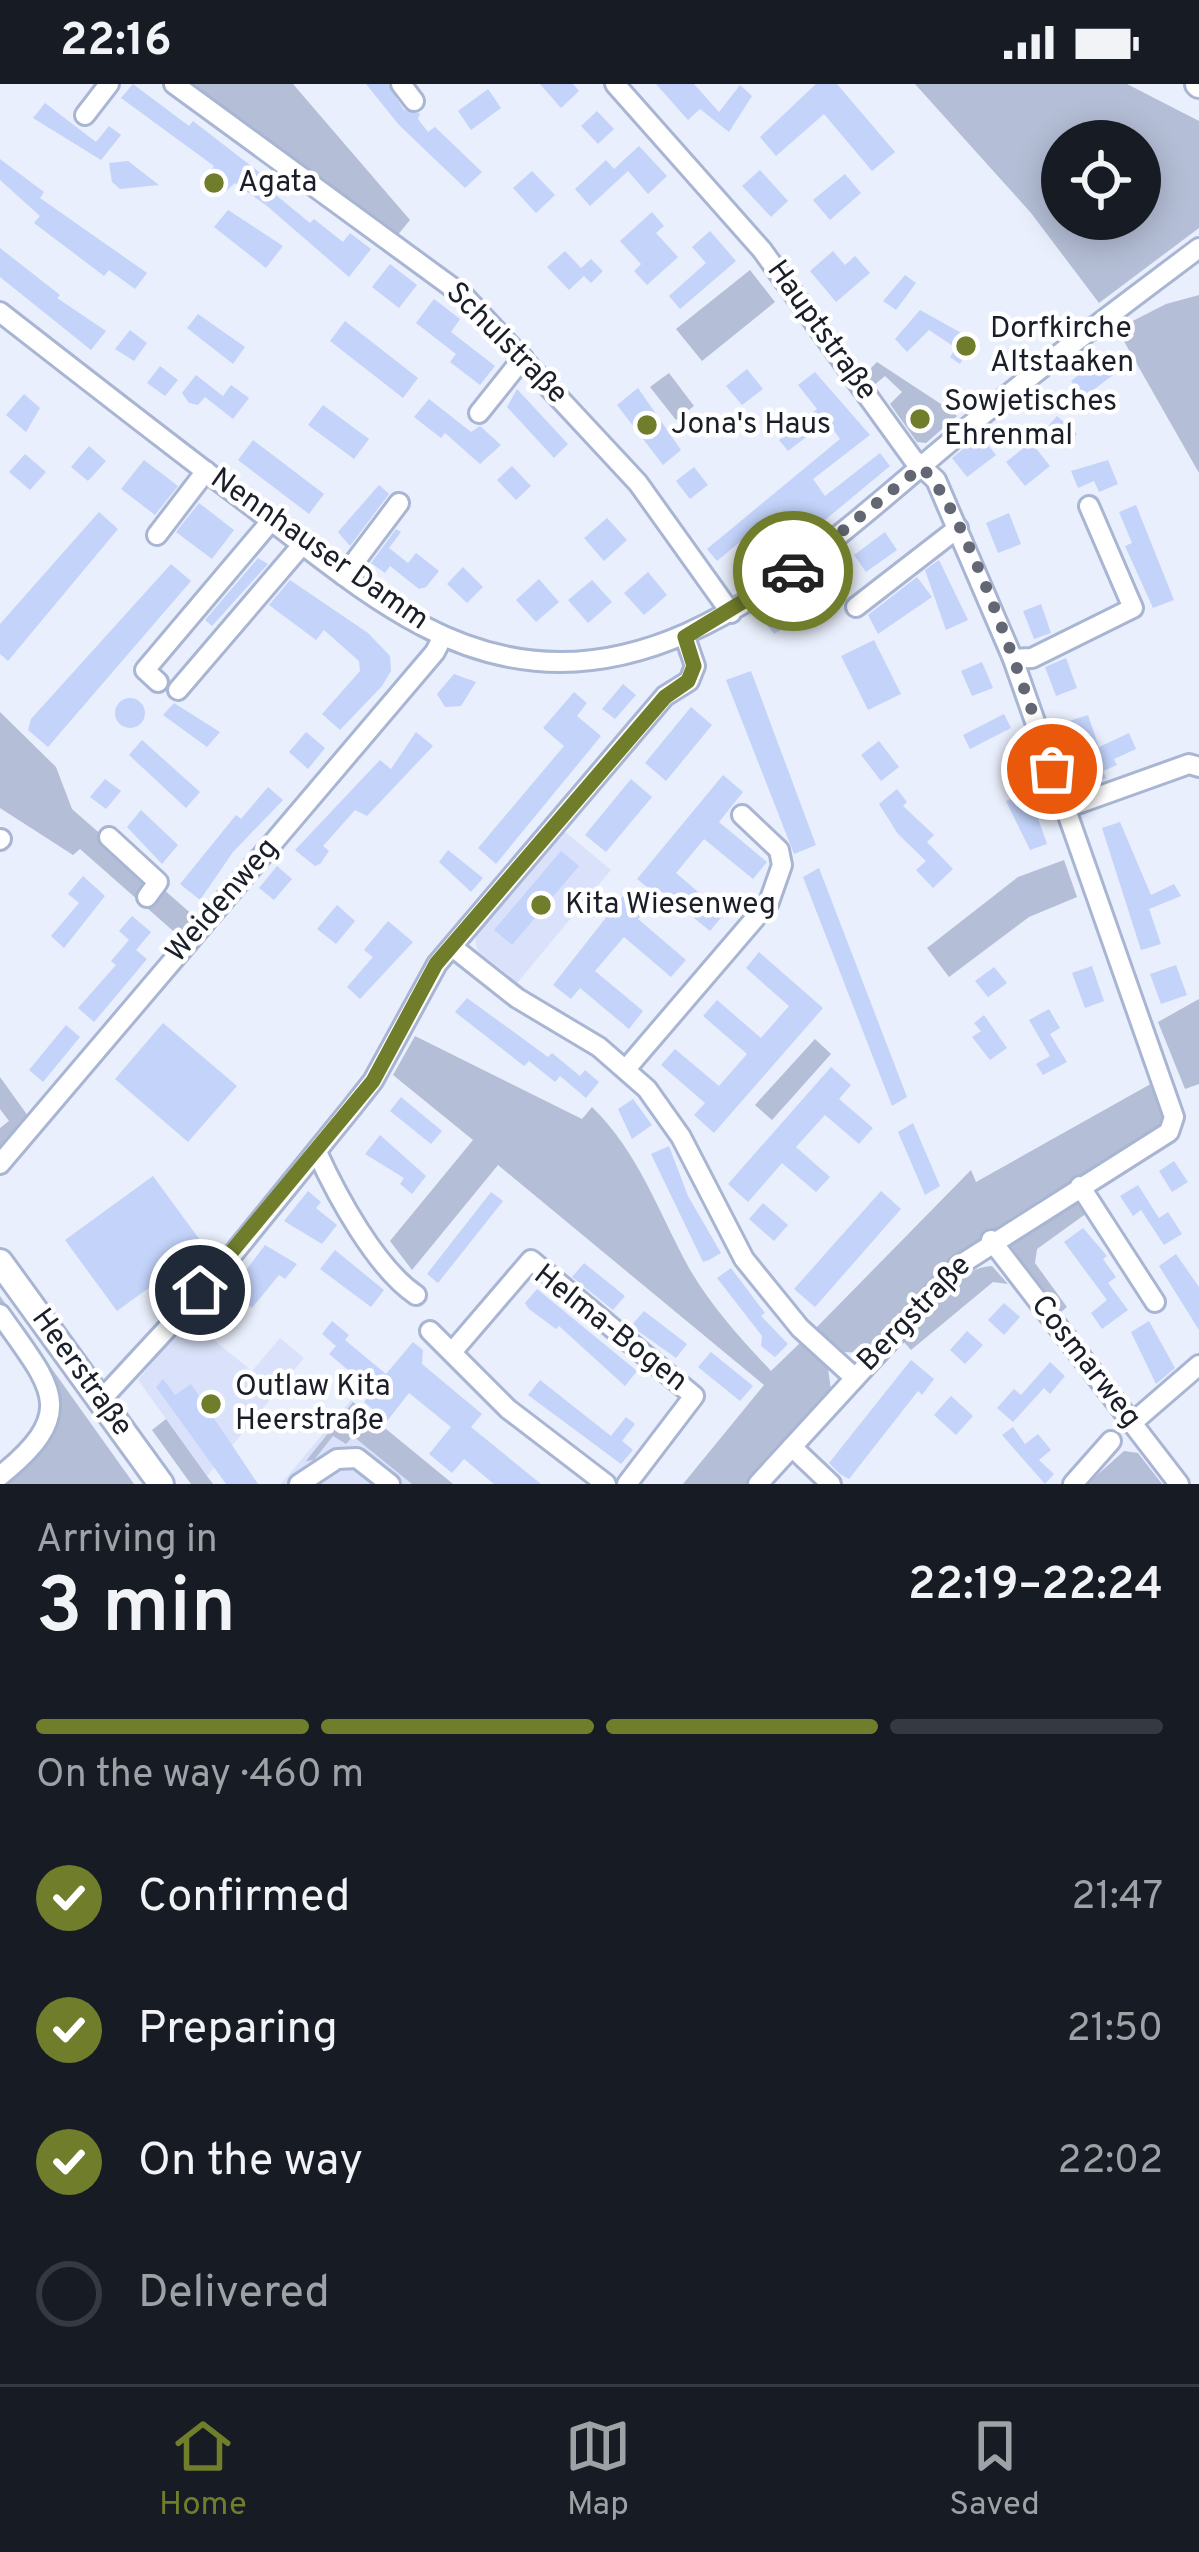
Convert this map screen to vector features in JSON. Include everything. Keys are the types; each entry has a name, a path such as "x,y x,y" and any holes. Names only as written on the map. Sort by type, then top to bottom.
{"main road":[{"name":"Heerstraße","path":"0,1262 161,1484"}],"street":[{"path":"85,115 109,84"},
{"name":"Schulstraße","path":"174,84 464,296 638,483 731,613"},
{"path":"401,84 414,100"},
{"name":"Hauptstraße","path":"615,84 762,250 921,467 936,480 1013,659 1172,1105 1174,1125 1160,1139"},
{"name":"Nennhauser Damm","path":"0,313 344,576 443,636 506,655 565,661 626,655 685,637 731,613 842,533 1199,248"},
{"path":"479,413 523,358"},
{"path":"157,535 206,471"},
{"path":"344,576 399,503"},
{"path":"1013,659 1032,658 1133,608 1089,506"},
{"path":"158,682 145,670 271,521"},
{"path":"856,607 958,528"},
{"path":"178,690 302,545"},
{"path":"205,598 229,618"},
{"name":"Weidenweg","path":"0,1164 435,652 443,636"},
{"path":"101,1400 118,1387 373,1081 426,979 665,697 688,681 694,666 685,637"},
{"path":"1066,808 1190,764 1199,767"},
{"path":"626,1069 769,902 782,865 778,850 742,815"},
{"path":"109,837 158,882 147,897"},
{"path":"455,949 518,998 626,1069 668,1115 744,1259 800,1328 855,1378"},
{"name":"Bergstraße","path":"758,1484 958,1265 991,1240 1160,1139"},
{"path":"317,1152 339,1198 401,1285 416,1295"},
{"path":"1079,1186 1155,1302"},
{"name":"Cosmarweg","path":"991,1240 1179,1484"},
{"name":"Helma-Bogen","path":"453,1351 531,1260 694,1396 627,1484"},
{"path":"0,1314 37,1367 51,1408 43,1438 0,1477"},
{"path":"430,1331 508,1409 606,1484"},
{"path":"1132,1423 1199,1365"},
{"path":"1073,1484 1111,1441"},
{"path":"792,1447 830,1484"},
{"path":"299,1484 331,1478 337,1460 357,1458 390,1484"}],"shaded area":[{"path":"186,84 293,84 410,220 396,237"},
{"path":"915,84 1127,84 1199,121 1199,228 1099,303 1051,240 1161,240 1161,120 1041,120 1041,226"},
{"path":"750,270 775,302 702,361 676,329"},
{"path":"1199,295 1199,473 1117,329 1166,304"},
{"path":"877,362 957,416 926,443 917,442 890,404 902,392 885,376 873,386 865,374"},
{"path":"669,373 694,406 676,420 650,387"},
{"path":"0,712 56,767 72,809 195,917 180,937 80,849 73,855 0,808"},
{"name":"Kita Wiesenweg","path":"563,830 611,870 517,983 477,950 475,935"},
{"path":"1064,860 1077,897 1029,917 949,977 927,948 1018,877"},
{"path":"1199,999 1199,1084 1185,1089 1158,1022"},
{"path":"415,1036 582,1119 592,1107 635,1163 698,1282 749,1347 771,1371 801,1342 828,1368 831,1390 748,1484 683,1484 764,1385 498,1165 412,1270 390,1241 473,1140 393,1075"},
{"path":"815,1039 831,1054 772,1120 755,1105"},
{"path":"0,1077 28,1116 0,1149 0,1128 9,1121 0,1109"},
{"path":"1156,1081 1166,1112 1157,1133 975,1242 866,1353 842,1352 816,1328 971,1170 976,1182"},
{"path":"1078,1200 1087,1213 1037,1249 1035,1263 1067,1307 1061,1312 1010,1246"},
{"path":"992,1266 1008,1284 993,1282 911,1350 903,1341 942,1294 966,1275"},
{"path":"0,1296 134,1484 0,1484 46,1445 55,1405 0,1306"},
{"name":"Outlaw Kita Heerstraße","path":"188,1319 252,1371 280,1338 304,1358 207,1476 138,1380"},
{"path":"351,1400 453,1484 281,1484"},
{"path":"353,1402 453,1484 412,1484 353,1436 346,1444 333,1436 314,1460 306,1461"},
{"path":"166,1419 213,1484 191,1484 152,1430"},
{"path":"1124,1451 1138,1453 1162,1484 1087,1484"}],"building":[{"path":"133,84 189,126 193,121 281,189 276,195 310,223 314,219 343,242 350,233 371,249 349,277 235,183 226,191 207,175 214,166 121,98"},
{"path":"366,84 388,84 404,110 420,113 418,119 428,132 435,127 482,172 465,188 399,125"},
{"path":"540,84 573,84 579,91 561,108"},
{"path":"656,84 694,84 719,112 740,85 752,96 729,132 700,109 688,120"},
{"path":"816,84 837,84 895,152 872,171 824,114 776,156 760,137"},
{"path":"488,89 501,108 471,130 458,111"},
{"path":"45,103 96,142 109,126 121,135 101,160 33,118"},
{"path":"597,111 614,129 598,144 581,126"},
{"path":"639,146 667,176 648,194 628,171 590,206 575,189 606,160 614,169"},
{"path":"0,159 44,192 40,198 147,273 135,289 109,270 104,276 34,223 40,216 0,180"},
{"path":"128,161 159,185 120,189 112,182 109,163"},
{"path":"760,170 788,201 771,217 742,186"},
{"path":"532,171 555,195 536,213 513,188"},
{"path":"845,174 861,193 830,220 813,200"},
{"path":"228,210 283,246 266,268 214,227"},
{"path":"652,212 664,226 656,233 678,257 647,285 634,271 641,264 620,241"},
{"path":"710,231 736,261 680,309 669,296 706,263 692,247"},
{"path":"0,248 60,295 57,298 106,331 91,350 0,277"},
{"path":"565,251 581,268 591,259 603,271 591,283 584,276 569,290 547,267"},
{"path":"833,251 845,265 855,256 870,273 836,302 810,271"},
{"path":"390,264 417,285 399,308 372,287"},
{"path":"905,275 916,283 896,310 883,301"},
{"path":"434,299 460,319 451,332 495,366 480,385 450,362 456,354 416,323"},
{"path":"920,310 981,344 971,359 965,355 960,364 950,357 956,348 929,330 907,352 895,339"},
{"path":"198,314 245,347 233,364 187,328"},
{"path":"345,321 418,378 403,398 330,341"},
{"path":"130,330 147,343 134,361 115,349"},
{"path":"1104,355 1117,372 1084,397 1071,381"},
{"path":"160,366 178,380 165,396 147,383"},
{"path":"747,369 763,389 742,405 726,386"},
{"path":"815,372 870,435 813,479 825,496 880,453 890,466 819,525 798,536 790,525 754,555 742,540 717,561 707,549 840,439 827,421 788,451 779,440 817,409 798,385"},
{"path":"196,375 223,396 231,385 249,398 233,419 205,397 198,405 189,403 182,393"},
{"name":"Jona's Haus","path":"638,388 681,450 663,465 617,405"},
{"path":"517,389 568,444 554,458 507,407"},
{"path":"24,394 40,408 26,432 6,415"},
{"path":"429,399 471,432 480,426 501,445 480,464 445,433 441,438 414,417"},
{"path":"323,405 369,439 354,459 308,425"},
{"path":"1057,416 1077,434 1064,449 1043,432"},
{"path":"980,435 996,455 967,477 952,458"},
{"path":"253,440 324,494 309,514 238,460"},
{"path":"1031,442 1050,466 1025,486 1006,462"},
{"path":"89,446 106,461 88,481 71,467"},
{"path":"25,454 46,472 30,490 9,472"},
{"path":"144,460 178,486 155,515 121,489"},
{"path":"1108,460 1118,484 1099,492 1094,481 1078,488 1071,471"},
{"path":"512,466 531,486 516,500 497,480"},
{"path":"694,467 708,485 690,499 676,481"},
{"path":"379,485 389,494 350,546 338,532"},
{"path":"199,503 234,530 212,559 176,532"},
{"path":"1136,505 1174,600 1153,608 1125,546 1132,543 1119,512"},
{"path":"99,512 118,529 8,661 0,654 0,624"},
{"path":"1009,513 1021,544 998,553 986,523"},
{"path":"607,518 627,540 604,561 584,538"},
{"path":"396,529 401,532 389,548 408,563 416,553 439,571 426,587 419,589 390,566 385,573 371,563"},
{"path":"885,532 897,550 866,572 854,555"},
{"path":"258,558 268,564 212,626 205,620"},
{"path":"939,560 968,620 946,630 925,570"},
{"path":"171,564 191,581 48,747 28,730 31,719"},
{"path":"463,567 483,587 467,603 447,584"},
{"path":"648,572 667,595 644,615 624,593"},
{"path":"829,574 843,593 774,634 764,621 778,610 784,617 802,603 798,597"},
{"path":"917,577 932,597 878,634 868,615"},
{"path":"539,579 559,602 536,622 516,600"},
{"path":"290,580 368,633 390,656 391,671 382,686 340,730 322,714 360,671 359,661 324,630 316,640 269,605"},
{"path":"592,580 612,602 588,623 568,600"},
{"path":"1041,604 1051,633 1034,639 1023,611"},
{"path":"874,640 901,694 868,710 841,656"},
{"path":"1066,658 1077,688 1056,696 1045,667"},
{"path":"982,662 993,688 972,696 961,671"},
{"path":"751,671 816,845 794,854 726,680"},
{"path":"454,674 476,682 461,706 445,707 437,694"},
{"path":"623,684 636,695 615,719 602,709"},
{"path":"574,692 587,703 577,716 601,736 496,864 478,848 564,746 543,728"},
{"path":"130,698 141,702 145,713 141,724 130,728 119,724 115,713 119,702"},
{"path":"174,703 220,732 207,747 163,715"},
{"path":"691,707 712,725 666,781 645,763"},
{"path":"1004,714 1011,728 970,749 963,735"},
{"path":"1088,715 1099,747 1129,733 1136,749 1114,759 1117,765 1103,771 1106,778 1085,786 1066,722"},
{"path":"306,732 325,748 308,769 289,752"},
{"path":"416,732 433,746 367,816 355,810 323,846 329,851 320,864 315,866 295,850 380,760 391,769"},
{"path":"142,740 200,792 186,808 129,755"},
{"path":"879,741 899,767 881,781 861,755"},
{"path":"723,775 743,792 719,822 767,862 753,879 704,839 676,873 724,914 710,931 661,891 657,895 637,879"},
{"path":"105,779 121,791 106,809 90,797"},
{"path":"631,779 652,797 606,852 585,835"},
{"path":"268,787 283,800 233,852 200,900 180,884 236,815 241,819"},
{"path":"897,789 907,802 903,806 934,835 927,842 953,869 933,888 916,870 926,861 898,834 879,804"},
{"path":"1019,797 1021,802 1031,798 1047,844 1030,850 1006,801"},
{"path":"141,810 178,845 162,864 127,827"},
{"path":"1120,822 1151,895 1174,884 1181,896 1149,909 1161,944 1141,950 1102,828"},
{"path":"448,850 483,878 471,892 439,862"},
{"path":"561,851 579,866 512,945 494,930"},
{"path":"277,866 292,879 274,900 259,888"},
{"path":"819,868 907,1097 892,1106 803,877"},
{"path":"83,876 105,896 64,948 51,936 79,903 68,894"},
{"path":"623,896 643,913 638,919 686,960 671,977 624,937 595,971 643,1011 629,1029 580,988 571,999 553,985"},
{"path":"337,905 355,921 336,944 317,929"},
{"path":"132,916 151,932 136,950 147,959 94,1022 78,1008 116,965 111,961 129,940 119,931"},
{"path":"388,921 413,942 360,999 347,987 373,957 364,950"},
{"path":"759,952 823,1008 714,1133 694,1115 705,1103 661,1065 675,1049 719,1086 747,1054 703,1016 717,1000 761,1038 789,1006 746,968"},
{"path":"1176,965 1187,995 1161,1004 1150,974"},
{"path":"1092,966 1104,1001 1085,1008 1072,973"},
{"path":"994,967 1007,983 988,997 975,981"},
{"path":"467,998 548,1057 552,1053 580,1076 585,1070 599,1082 586,1098 560,1076 555,1082 529,1061 524,1066 455,1012"},
{"path":"1049,1009 1060,1028 1050,1034 1067,1062 1043,1075 1036,1064 1050,1056 1029,1020"},
{"path":"984,1015 1007,1048 990,1060 972,1037 981,1031 974,1023"},
{"path":"163,1023 237,1086 188,1142 115,1079"},
{"path":"66,1025 80,1037 43,1082 29,1070"},
{"path":"831,1067 851,1085 839,1099 873,1128 859,1144 825,1115 796,1147 830,1177 816,1192 782,1163 748,1202 728,1184"},
{"path":"401,1097 442,1131 431,1144 390,1111"},
{"path":"633,1099 652,1125 632,1139 618,1109"},
{"path":"913,1123 940,1186 925,1195 898,1132"},
{"path":"380,1135 426,1176 412,1194 400,1184 404,1178 365,1154"},
{"path":"669,1146 688,1196 721,1253 703,1262 651,1154"},
{"path":"1174,1161 1188,1182 1172,1192 1159,1171"},
{"path":"153,1176 205,1247 117,1311 65,1240"},
{"path":"1138,1185 1159,1218 1168,1212 1182,1234 1164,1245 1141,1210 1133,1216 1120,1196"},
{"path":"308,1191 321,1202 316,1208 337,1225 322,1244 284,1221"},
{"path":"881,1191 901,1209 815,1307 794,1289"},
{"path":"491,1192 503,1201 438,1283 427,1274"},
{"path":"763,1203 788,1225 774,1241 749,1219"},
{"path":"1083,1228 1107,1256 1103,1259 1116,1277 1108,1283 1128,1310 1102,1329 1091,1313 1107,1300 1064,1242"},
{"path":"265,1245 297,1264 285,1279 279,1275 252,1308 247,1304 222,1336 206,1323"},
{"path":"335,1250 384,1290 371,1307 320,1269"},
{"path":"1176,1254 1199,1287 1199,1330 1159,1266"},
{"path":"584,1263 625,1296 613,1310 572,1277"},
{"path":"731,1268 765,1313 761,1316 788,1344 775,1357 761,1346 762,1336 717,1278"},
{"path":"537,1289 637,1371 625,1386 559,1326 556,1329 529,1309 525,1303"},
{"path":"1004,1303 1020,1317 1004,1335 988,1320"},
{"path":"644,1311 687,1344 676,1358 631,1326"},
{"path":"332,1321 349,1335 345,1340 386,1374 413,1342 423,1350 422,1364 482,1414 471,1427 541,1484 494,1484 464,1459 452,1473 429,1454 451,1427 409,1393 387,1421 364,1402 373,1391 329,1354 336,1346 322,1334"},
{"path":"1149,1321 1175,1368 1156,1384 1131,1332"},
{"path":"967,1331 983,1345 965,1364 950,1350"},
{"path":"711,1352 753,1386 740,1401 698,1367"},
{"path":"911,1360 934,1379 922,1395 918,1391 849,1479 840,1474 829,1463"},
{"path":"1050,1362 1065,1376 1050,1394 1044,1388 1013,1422 997,1408 1014,1389 1021,1395"},
{"path":"163,1379 175,1395 191,1384 258,1484 226,1484 156,1387"},
{"path":"540,1380 611,1436 626,1417 635,1424 622,1441 633,1450 621,1464 528,1395"},
{"path":"951,1396 973,1416 956,1435 934,1415"},
{"path":"1013,1427 1025,1444 1038,1434 1051,1450 1039,1460 1054,1474 1045,1484 1002,1435"}],"way so far":[{"path":"793,571 921,467 936,480 958,528 1013,659 1052,769"}],"place":[{"name":"Agata","path":"214,183"},
{"name":"Dorfkirche Altstaaken","path":"966,346"},
{"name":"Sowjetisches Ehrenmal","path":"920,419"},
{"name":"Jona's Haus","path":"647,425"},
{"name":"Kita Wiesenweg","path":"541,905"},
{"name":"Outlaw Kita Heerstraße","path":"211,1404"}],"route":[{"path":"200,1290 373,1081 436,964 449,956 665,697 688,681 694,666 685,637 793,571"}]}
